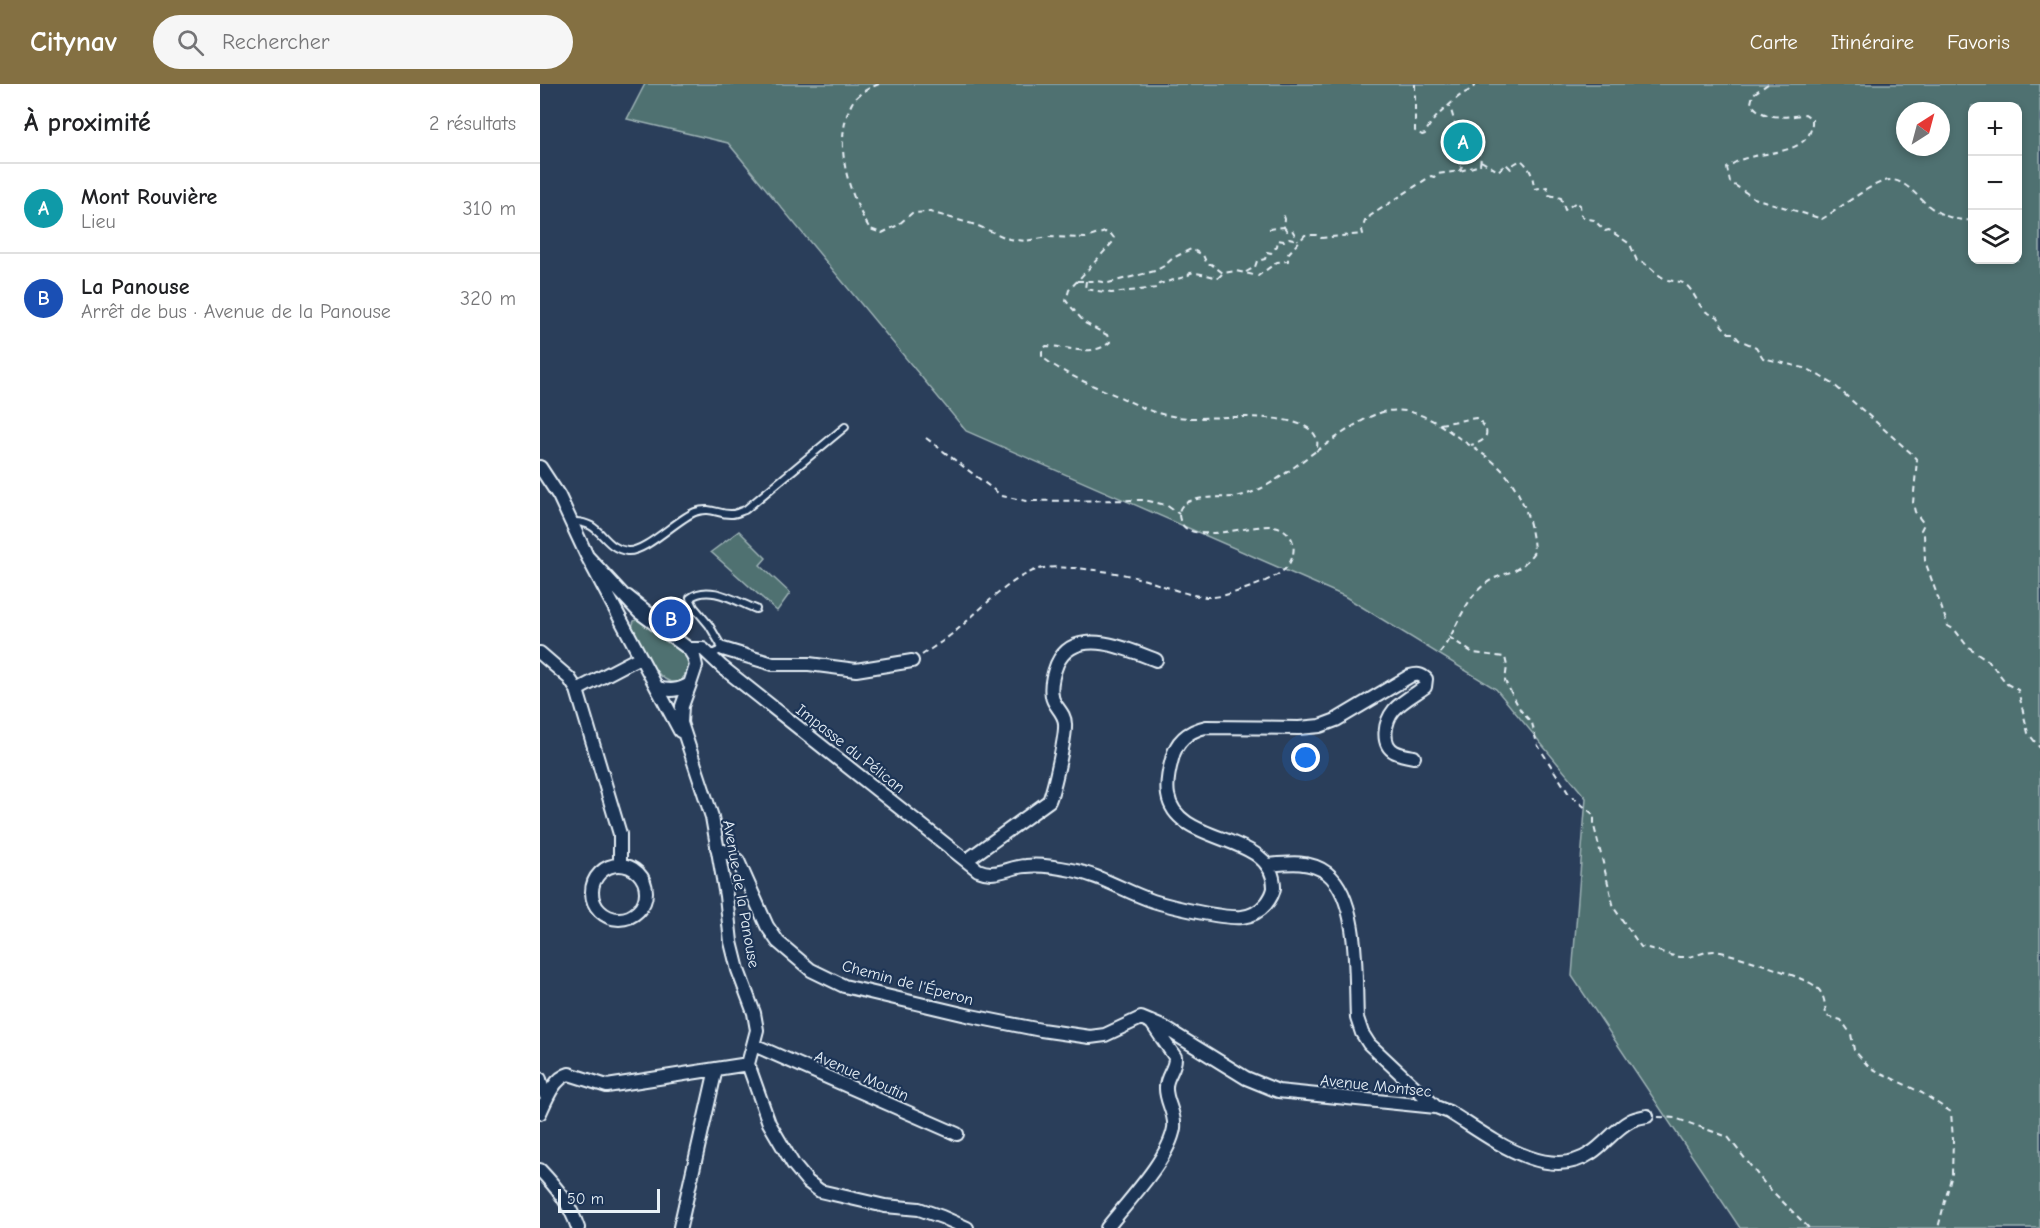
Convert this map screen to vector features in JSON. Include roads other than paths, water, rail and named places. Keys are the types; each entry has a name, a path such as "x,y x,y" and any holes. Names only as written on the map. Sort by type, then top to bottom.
{"street":[{"path":"540,467 559,496 587,556 685,740"},
{"path":"587,556 639,612 687,647 694,657 696,666 713,658"},
{"path":"624,626 628,617 639,612"},
{"path":"967,860 1049,801 1066,728 1064,715 1052,697 1053,674 1064,651 1074,645 1093,642 1128,649 1156,660"},
{"name":"Impasse du Pélican","path":"687,647 703,649 978,870 988,874 1025,866 1047,866 1076,871 1151,901 1230,917 1244,917 1256,913 1270,899 1274,891 1269,865"},
{"path":"723,649 773,664 809,664 856,670 912,661"},
{"path":"540,653 569,678 577,690 620,834 620,864"},
{"path":"577,690 640,657"},
{"name":"Avenue de la Panouse","path":"696,666 680,716 685,740 712,817 731,942 738,970 754,1013 757,1030 748,1064"},
{"path":"1414,757 1397,754 1392,750 1386,740 1385,729 1388,718 1395,708 1425,687 1426,679 1423,675 1417,674 1336,720 1320,726 1193,729 1177,744 1167,781 1168,796 1173,810 1189,824 1260,856 1269,865 1294,862 1318,868 1327,873 1337,885 1348,908 1352,926 1357,1018 1362,1033 1369,1044 1436,1107"},
{"path":"657,688 670,691 680,690 690,684"},
{"name":"Chemin de l'Éperon","path":"717,848 732,855 738,861 767,926 778,942 811,970 844,986 971,1016 1090,1037 1104,1035 1136,1019 1141,1018 1150,1022"},
{"path":"620,864 630,866 644,879 646,898 636,914 618,920 600,912 591,895 592,886 602,870 611,865 620,864"},
{"path":"1107,1228 1166,1152 1174,1128 1174,1116 1166,1084 1176,1061 1150,1022"},
{"name":"Avenue Montsec","path":"1150,1022 1165,1028 1246,1078 1278,1091 1436,1107 1449,1112 1531,1159 1552,1164 1570,1162 1589,1155 1630,1120 1647,1116"},
{"name":"Avenue Moutin","path":"754,1045 957,1134"},
{"path":"540,1113 558,1081 569,1074 607,1086 748,1064 769,1123 793,1164 808,1182 820,1191 833,1196 885,1206 919,1209 942,1216 967,1228"},
{"path":"680,1227 716,1070"},
{"path":"540,1079 548,1098"},
{"path":"540,1170 560,1192 573,1213 578,1228"}],"lane":[{"path":"572,522 591,525 615,548 630,552 641,548 694,512 711,508 732,514 745,510 845,427"},
{"path":"605,577 674,629 687,647"},
{"path":"713,658 723,649 709,625 694,607 690,597 708,592 717,593 756,609"}],"place":[{"name":"Mont Rouvière","path":"1463,142"},
{"name":"La Panouse","path":"671,619"}]}
